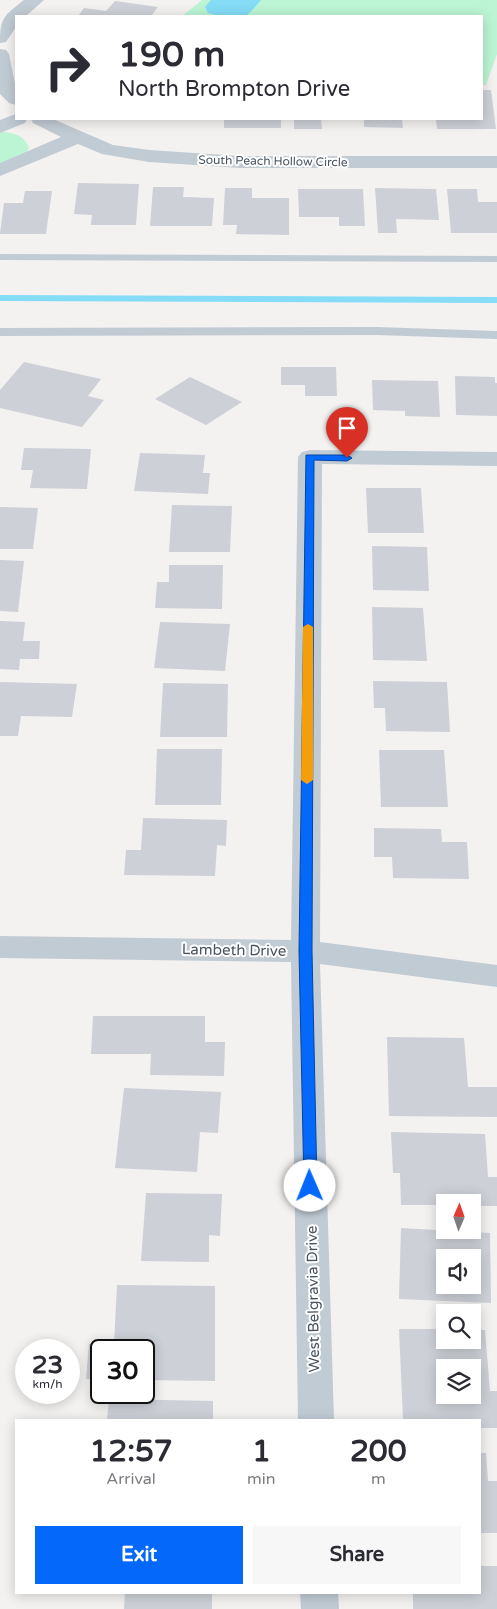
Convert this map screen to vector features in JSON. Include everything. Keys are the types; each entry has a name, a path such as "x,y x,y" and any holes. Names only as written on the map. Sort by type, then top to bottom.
{"street":[{"path":"17,15 35,0"},
{"path":"0,38 15,16"},
{"path":"0,54 6,89 15,98"},
{"path":"0,127 16,120"},
{"name":"South Peach Hollow Circle","path":"47,123 109,150 189,160 240,162 497,162"},
{"path":"0,170 77,136"},
{"name":"West Belgravia Drive","path":"316,1419 306,951 310,458 497,458"},
{"name":"Lambeth Drive","path":"0,947 306,951 497,976"},
{"path":"319,1594 320,1609"}],"lane":[{"path":"0,257 497,259"},
{"path":"0,332 376,331 497,335"}],"green space":[{"path":"202,0 497,0 497,54 486,85 483,85 483,15 183,15"},
{"path":"0,132 21,137 29,148 26,153 0,164"}],"water":[{"path":"211,0 261,0 247,15 215,15 208,13 205,7"}],"building":[{"path":"115,1 158,7 152,15 79,15 84,8 106,11"},
{"path":"483,90 491,90 496,129 437,129 436,120 483,120"},
{"path":"224,120 281,120 281,128 224,128"},
{"path":"294,120 321,120 322,129 294,129"},
{"path":"364,120 402,120 403,128 364,127"},
{"path":"78,183 139,184 136,225 91,225 92,215 74,214"},
{"path":"153,187 184,187 183,197 214,198 212,226 150,226"},
{"path":"225,188 252,188 252,198 289,198 289,235 236,234 237,225 223,225"},
{"path":"375,188 436,189 439,220 396,219 397,233 378,233"},
{"path":"298,189 363,189 365,226 339,226 339,217 299,217"},
{"path":"447,189 477,189 478,202 497,202 497,233 451,233"},
{"path":"25,191 52,191 46,234 0,234 4,203 23,203"},
{"path":"24,362 101,379 88,396 104,400 82,427 0,408 0,390"},
{"path":"281,367 336,367 337,396 305,396 305,385 281,385"},
{"path":"455,376 495,377 495,383 497,383 497,416 456,415"},
{"path":"190,377 242,402 206,425 155,399"},
{"path":"372,380 438,381 440,417 405,416 405,411 373,410"},
{"path":"24,448 91,449 87,489 30,488 33,470 21,470"},
{"path":"140,453 205,455 203,473 210,473 208,494 134,491"},
{"path":"366,488 421,488 424,533 368,533"},
{"path":"172,505 232,506 230,552 169,552"},
{"path":"0,507 38,508 33,549 0,549"},
{"path":"372,546 427,547 429,591 373,590"},
{"path":"0,560 24,561 18,612 0,611"},
{"path":"169,565 223,565 222,609 155,608 157,582 169,582"},
{"path":"372,607 423,608 427,661 373,660"},
{"path":"0,621 25,622 23,641 40,641 39,659 20,659 19,670 0,669"},
{"path":"160,622 230,624 225,671 154,668"},
{"path":"373,681 447,682 450,732 386,731 385,708 374,708"},
{"path":"0,682 77,684 72,717 21,716 18,736 0,736"},
{"path":"163,683 228,684 227,737 160,737"},
{"path":"157,749 222,749 221,805 155,805"},
{"path":"379,750 444,750 448,807 381,807"},
{"path":"143,818 227,820 226,846 217,845 215,876 124,875 126,850 141,850"},
{"path":"374,828 441,829 442,842 467,842 469,879 393,878 392,857 374,857"},
{"path":"93,1016 205,1016 205,1042 225,1042 224,1076 150,1075 151,1054 91,1054"},
{"path":"387,1037 464,1038 468,1087 497,1087 497,1117 389,1116"},
{"path":"124,1088 221,1092 218,1133 200,1132 197,1172 115,1168"},
{"path":"391,1132 485,1134 488,1177 497,1177 497,1206 481,1206 481,1194 436,1194 436,1205 401,1205 400,1173 393,1173"},
{"path":"146,1193 222,1194 220,1236 209,1235 209,1262 141,1261"},
{"path":"401,1228 436,1230 436,1239 481,1239 481,1232 490,1233 491,1303 399,1299"},
{"path":"117,1285 215,1286 215,1381 155,1380 155,1339 114,1339"},
{"path":"399,1329 436,1329 436,1349 481,1349 481,1330 485,1330 490,1391 497,1391 497,1428 481,1428 481,1419 403,1419"},
{"path":"90,1344 90,1379 86,1379"},
{"path":"155,1400 213,1401 213,1419 107,1419 109,1404 155,1404"},
{"path":"481,1453 486,1453 488,1481 497,1481 497,1533 481,1533"},
{"path":"481,1566 497,1566 497,1609 413,1609 413,1594 481,1594"},
{"path":"125,1594 212,1594 212,1609 124,1609"}],"waterway":[{"path":"0,298 497,300"}],"slow traffic":[{"path":"307,780 308,627"}],"route":[{"path":"310,1186 306,951 310,458 347,458"}]}
